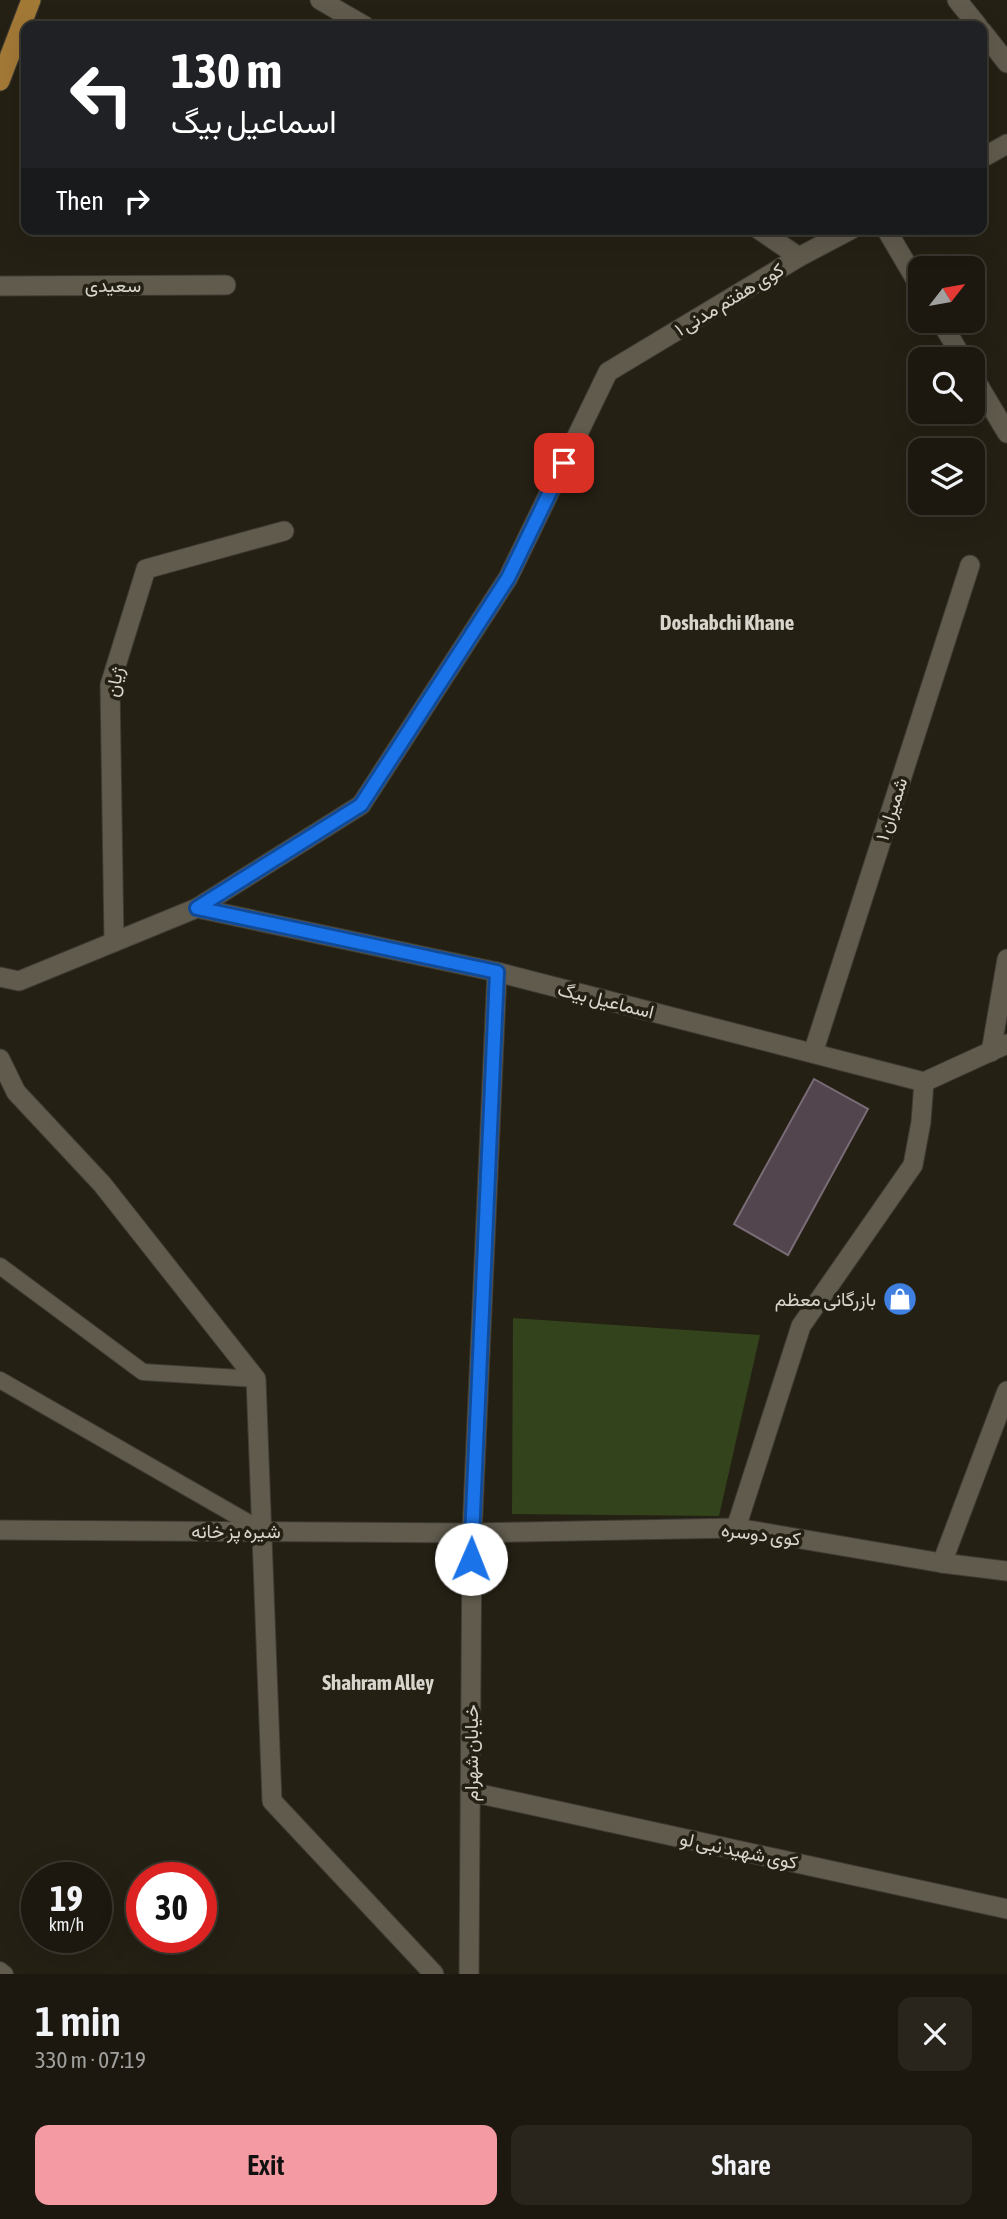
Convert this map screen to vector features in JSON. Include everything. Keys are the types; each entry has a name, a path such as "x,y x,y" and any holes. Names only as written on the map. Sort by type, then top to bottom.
{"main road":[{"path":"23,21 31,0"},
{"path":"0,81 21,26"}],"street":[{"path":"320,0 356,21"},
{"path":"957,0 974,21"},
{"path":"987,37 1007,63"},
{"path":"987,155 1007,144"},
{"path":"767,235 799,257"},
{"name":"کوی هفتم مدنی ۱","path":"197,908 361,805 508,578 608,372 799,257 841,235"},
{"path":"889,235 908,267"},
{"name":"سعیدی","path":"0,286 226,285"},
{"path":"985,396 1007,433"},
{"name":"ژیان","path":"114,942 110,685 146,569 284,531"},
{"name":"شمیران ۱","path":"813,1053 970,565"},
{"path":"0,977 19,981 197,908"},
{"name":"اسماعیل بیگ","path":"197,908 497,972 924,1082"},
{"path":"736,1528 802,1326 913,1165 921,1122 924,1082 999,1048 1007,959"},
{"name":"خیابان شهرام","path":"469,1974 471,1533 497,972"},
{"path":"0,1059 16,1092 102,1184 256,1379 272,1801 435,1974"},
{"path":"942,1563 1007,1391"},
{"name":"کوی دوسره","path":"471,1533 736,1528 1007,1572"},
{"name":"شیره پز خانه","path":"0,1530 471,1533"},
{"name":"کوی شهید نبی لو","path":"471,1792 1007,1909"}],"lane":[{"path":"0,1266 144,1372 256,1379"},
{"path":"0,1380 263,1531"},
{"path":"0,1970 5,1974"}],"green space":[{"path":"513,1318 760,1335 719,1516 512,1514"}],"building":[{"path":"814,1079 868,1109 788,1255 734,1224"}],"place":[{"name":"بازرگانی معظم","path":"900,1299"}],"district":[{"name":"Doshabchi Khane","path":"727,623"},
{"name":"Shahram Alley","path":"378,1683"}],"route":[{"path":"471,1559 497,972 197,908 361,805 508,578 564,463"}]}
